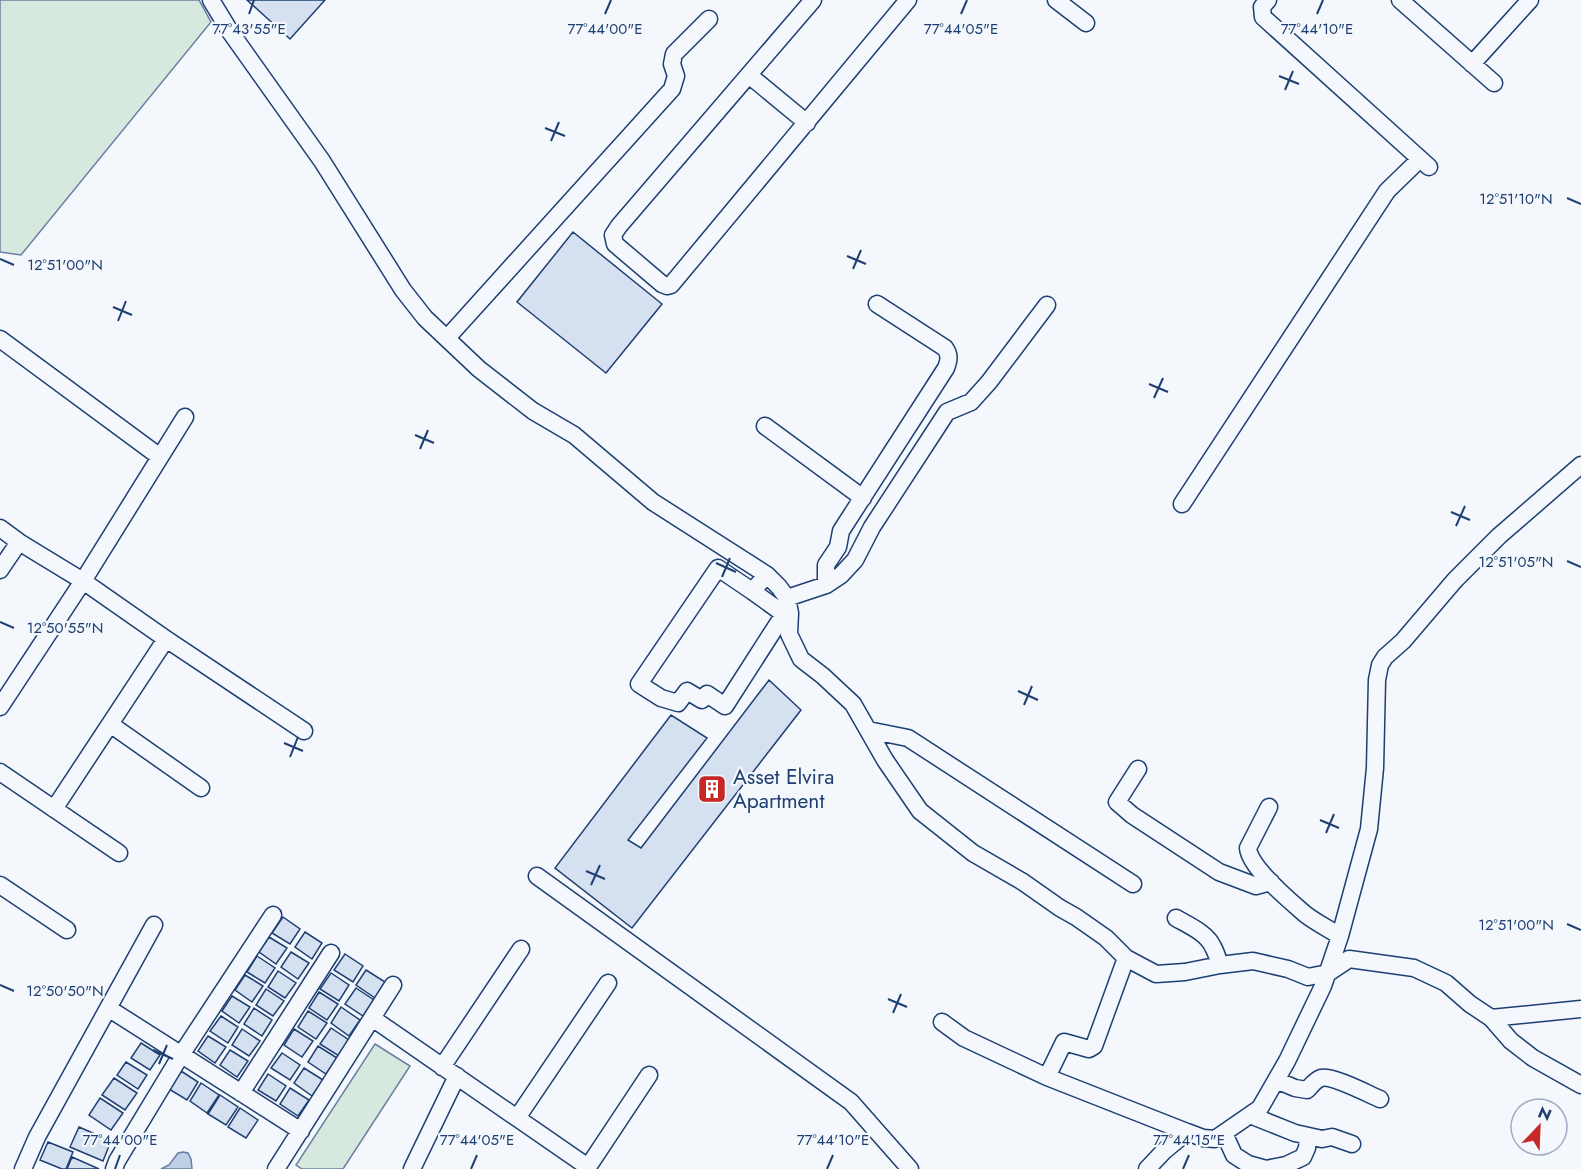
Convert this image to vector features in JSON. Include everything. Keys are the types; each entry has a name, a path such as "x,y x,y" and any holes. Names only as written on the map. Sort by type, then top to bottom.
{"street":[{"path":"211,0 231,33 321,161 403,290 425,318 479,369 533,411 574,435 652,502 767,575 787,598 790,613 789,634 801,659 853,704 885,760 920,811 973,853 1076,917 1106,938 1126,958 1156,974 1185,972 1253,961 1308,976 1328,973 1349,959 1414,968 1446,983 1470,1004 1491,1018 1511,1041 1581,1085"},
{"path":"805,3 750,76 613,235 615,244 666,286 671,285 908,0"},
{"path":"1056,0 1086,23"},
{"path":"1182,504 1387,191 1424,163 1263,17 1262,7 1268,0"},
{"path":"1401,0 1494,83"},
{"path":"1472,64 1530,0"},
{"path":"447,338 672,89 676,76 672,64 674,54 709,19"},
{"path":"750,76 807,123"},
{"path":"826,585 826,565 838,547 842,531 950,359 945,348 877,304"},
{"path":"787,598 826,585 842,575 855,560 872,527 947,412 971,402 989,382 1047,305"},
{"path":"0,339 160,457"},
{"path":"0,707 83,581 185,417"},
{"path":"765,426 863,498"},
{"path":"942,1022 964,1038 1047,1077 1203,1138 1215,1139 1260,1108 1287,1061 1323,986 1340,936 1369,829 1375,768 1377,680 1380,665 1455,580 1492,543 1581,465"},
{"path":"0,528 83,581 304,731"},
{"path":"0,570 20,542"},
{"path":"718,568 752,591 784,614 725,706 707,693 702,700 687,691 678,703 661,698 639,684 718,568"},
{"path":"752,591 767,575"},
{"path":"54,809 166,639"},
{"path":"110,724 201,788"},
{"path":"868,730 908,738 1134,884"},
{"path":"1138,769 1117,802 1132,815 1219,872 1256,886 1271,882"},
{"path":"0,772 119,853"},
{"path":"1269,807 1248,848 1255,866 1306,915 1340,936"},
{"path":"537,876 851,1102 910,1169"},
{"path":"0,885 67,930"},
{"path":"114,1169 181,1054 273,915"},
{"path":"1176,918 1206,937 1213,945 1220,965"},
{"path":"23,1169 37,1137 154,925"},
{"path":"442,1066 521,949"},
{"path":"241,1093 332,952"},
{"path":"1047,1077 1064,1042 1089,1049 1094,1046 1126,958"},
{"path":"517,1118 608,983"},
{"path":"276,1169 393,985"},
{"path":"108,1008 301,1131"},
{"path":"1491,1018 1581,1009"},
{"path":"372,1018 588,1167 649,1075"},
{"path":"412,1169 457,1076"},
{"path":"1276,1080 1307,1090 1324,1077 1337,1080 1380,1099"},
{"path":"1250,1115 1295,1134 1322,1139 1332,1137 1352,1144"},
{"path":"1148,1169 1164,1151 1187,1132"},
{"path":"1224,1133 1234,1155 1248,1164 1266,1169 1286,1165 1303,1157 1308,1137"}],"shaded area":[{"path":"0,0 199,0 211,22 21,255 0,252"},
{"path":"375,1044 410,1066 343,1169 302,1169 296,1165"}],"water":[{"path":"178,1153 188,1153 192,1169 161,1169 169,1165"}],"building":[{"path":"247,0 325,0 290,39"},
{"path":"573,232 662,304 606,373 517,302"},
{"name":"Asset Elvira Apartment","path":"769,680 801,710 632,928 555,868 671,715 707,738 628,840 641,848"},
{"path":"283,917 300,929 290,944 272,933"},
{"path":"305,932 322,943 312,959 295,947"},
{"path":"269,937 287,948 276,964 259,952"},
{"path":"291,952 309,963 298,979 281,967"},
{"path":"345,954 363,966 353,982 334,970"},
{"path":"257,956 275,968 265,983 247,972"},
{"path":"366,970 385,982 375,998 356,985"},
{"path":"278,971 296,983 285,998 268,987"},
{"path":"331,973 349,985 339,1001 320,989"},
{"path":"245,975 263,986 252,1002 235,990"},
{"path":"356,988 374,1000 363,1016 345,1004"},
{"path":"266,989 284,1001 273,1016 256,1005"},
{"path":"319,992 338,1004 327,1020 309,1008"},
{"path":"232,996 250,1007 239,1023 222,1011"},
{"path":"341,1007 360,1020 349,1036 331,1023"},
{"path":"254,1008 272,1020 262,1036 244,1024"},
{"path":"308,1011 327,1023 316,1039 298,1027"},
{"path":"221,1016 238,1027 228,1043 210,1031"},
{"path":"331,1028 349,1040 339,1056 320,1044"},
{"path":"242,1029 260,1041 249,1056 232,1045"},
{"path":"294,1029 313,1041 302,1057 284,1045"},
{"path":"208,1036 226,1047 215,1063 198,1051"},
{"path":"141,1043 160,1055 150,1070 131,1058"},
{"path":"318,1046 337,1058 326,1074 308,1062"},
{"path":"230,1050 248,1061 237,1077 220,1065"},
{"path":"282,1053 300,1065 290,1080 271,1068"},
{"path":"126,1062 147,1075 138,1089 117,1075"},
{"path":"304,1068 323,1080 312,1096 294,1083"},
{"path":"181,1071 198,1082 187,1100 169,1089"},
{"path":"268,1074 286,1086 276,1101 258,1090"},
{"path":"114,1078 137,1093 125,1110 102,1095"},
{"path":"201,1083 219,1095 207,1113 190,1101"},
{"path":"290,1088 309,1100 298,1116 280,1104"},
{"path":"220,1095 238,1107 226,1125 208,1114"},
{"path":"100,1098 123,1113 111,1130 89,1115"},
{"path":"240,1108 258,1120 246,1138 228,1127"},
{"path":"79,1127 111,1141 103,1161 70,1147"},
{"path":"48,1142 73,1152 66,1169 40,1160"},
{"path":"72,1157 99,1169 67,1169"}],"place":[{"name":"Asset Elvira Apartment","path":"712,789"}]}
